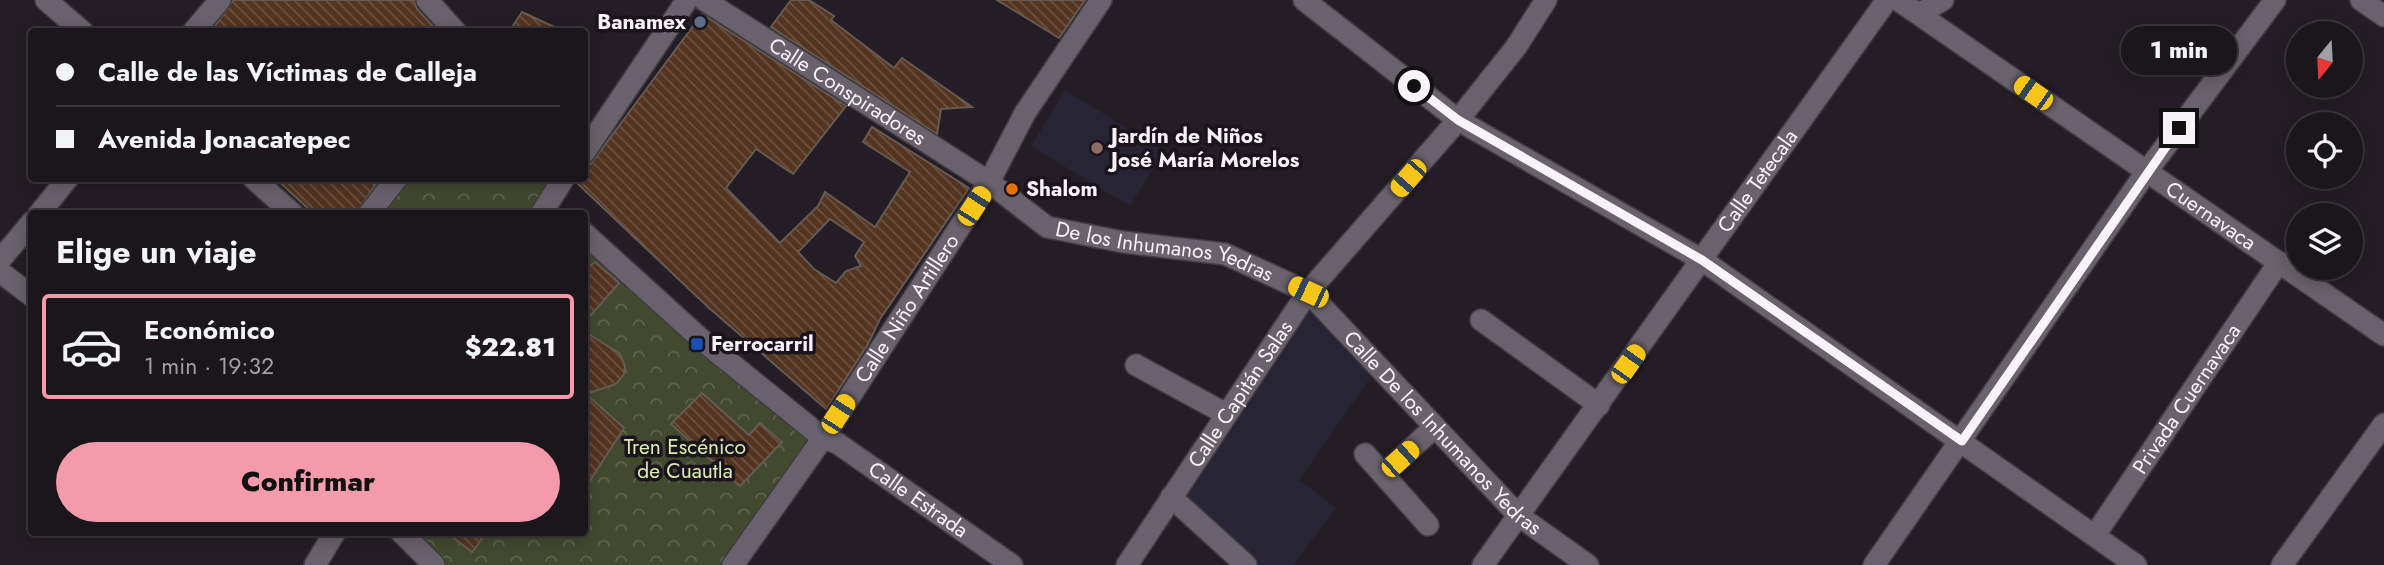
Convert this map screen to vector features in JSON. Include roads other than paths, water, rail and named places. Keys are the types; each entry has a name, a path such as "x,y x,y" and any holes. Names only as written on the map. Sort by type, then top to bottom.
{"street":[{"path":"46,0 78,28"},
{"path":"196,28 220,0"},
{"path":"427,0 452,28"},
{"path":"588,146 687,0"},
{"name":"Calle Conspiradores","path":"704,0 989,182"},
{"name":"Calle Niño Artillero","path":"733,565 823,438 989,182 1025,113 1101,0"},
{"path":"1304,0 1458,120 1702,260 2136,565"},
{"name":"Calle Capitán Salas","path":"1127,565 1308,292 1458,120 1516,47 1546,0"},
{"name":"Calle Tetecala","path":"1483,565 1887,0"},
{"name":"Cuernavaca","path":"1898,0 2384,335"},
{"path":"1919,14 1942,0"},
{"path":"1874,565 2147,171 2275,0"},
{"path":"2361,0 2384,16"},
{"path":"42,210 65,182"},
{"path":"257,182 289,210"},
{"path":"372,210 394,182"},
{"path":"551,209 562,182"},
{"name":"De los Inhumanos Yedras","path":"989,182 1047,226 1124,242 1225,254 1308,292"},
{"path":"0,260 28,227"},
{"name":"Calle Estrada","path":"588,237 702,340 823,438 837,443 1012,565"},
{"name":"Privada Cuernavaca","path":"2095,535 2279,262"},
{"path":"0,272 28,293"},
{"name":"Calle De los Inhumanos Yedras","path":"1308,292 1519,516 1588,565"},
{"path":"1482,320 1599,405"},
{"path":"1136,365 1226,414"},
{"path":"2282,565 2384,424"},
{"path":"1383,474 1434,428"},
{"path":"1365,454 1428,525"},
{"path":"1171,497 1246,565"},
{"path":"315,565 332,536"},
{"path":"405,536 434,565"}],"place":[{"name":"Banamex","path":"700,22"},
{"name":"Jardín de Niños José María Morelos","path":"1097,148"},
{"name":"Shalom","path":"1012,189"},
{"name":"Ferrocarril","path":"697,344"}],"park label":[{"name":"Tren Escénico de Cuautla","path":"685,459"}]}
